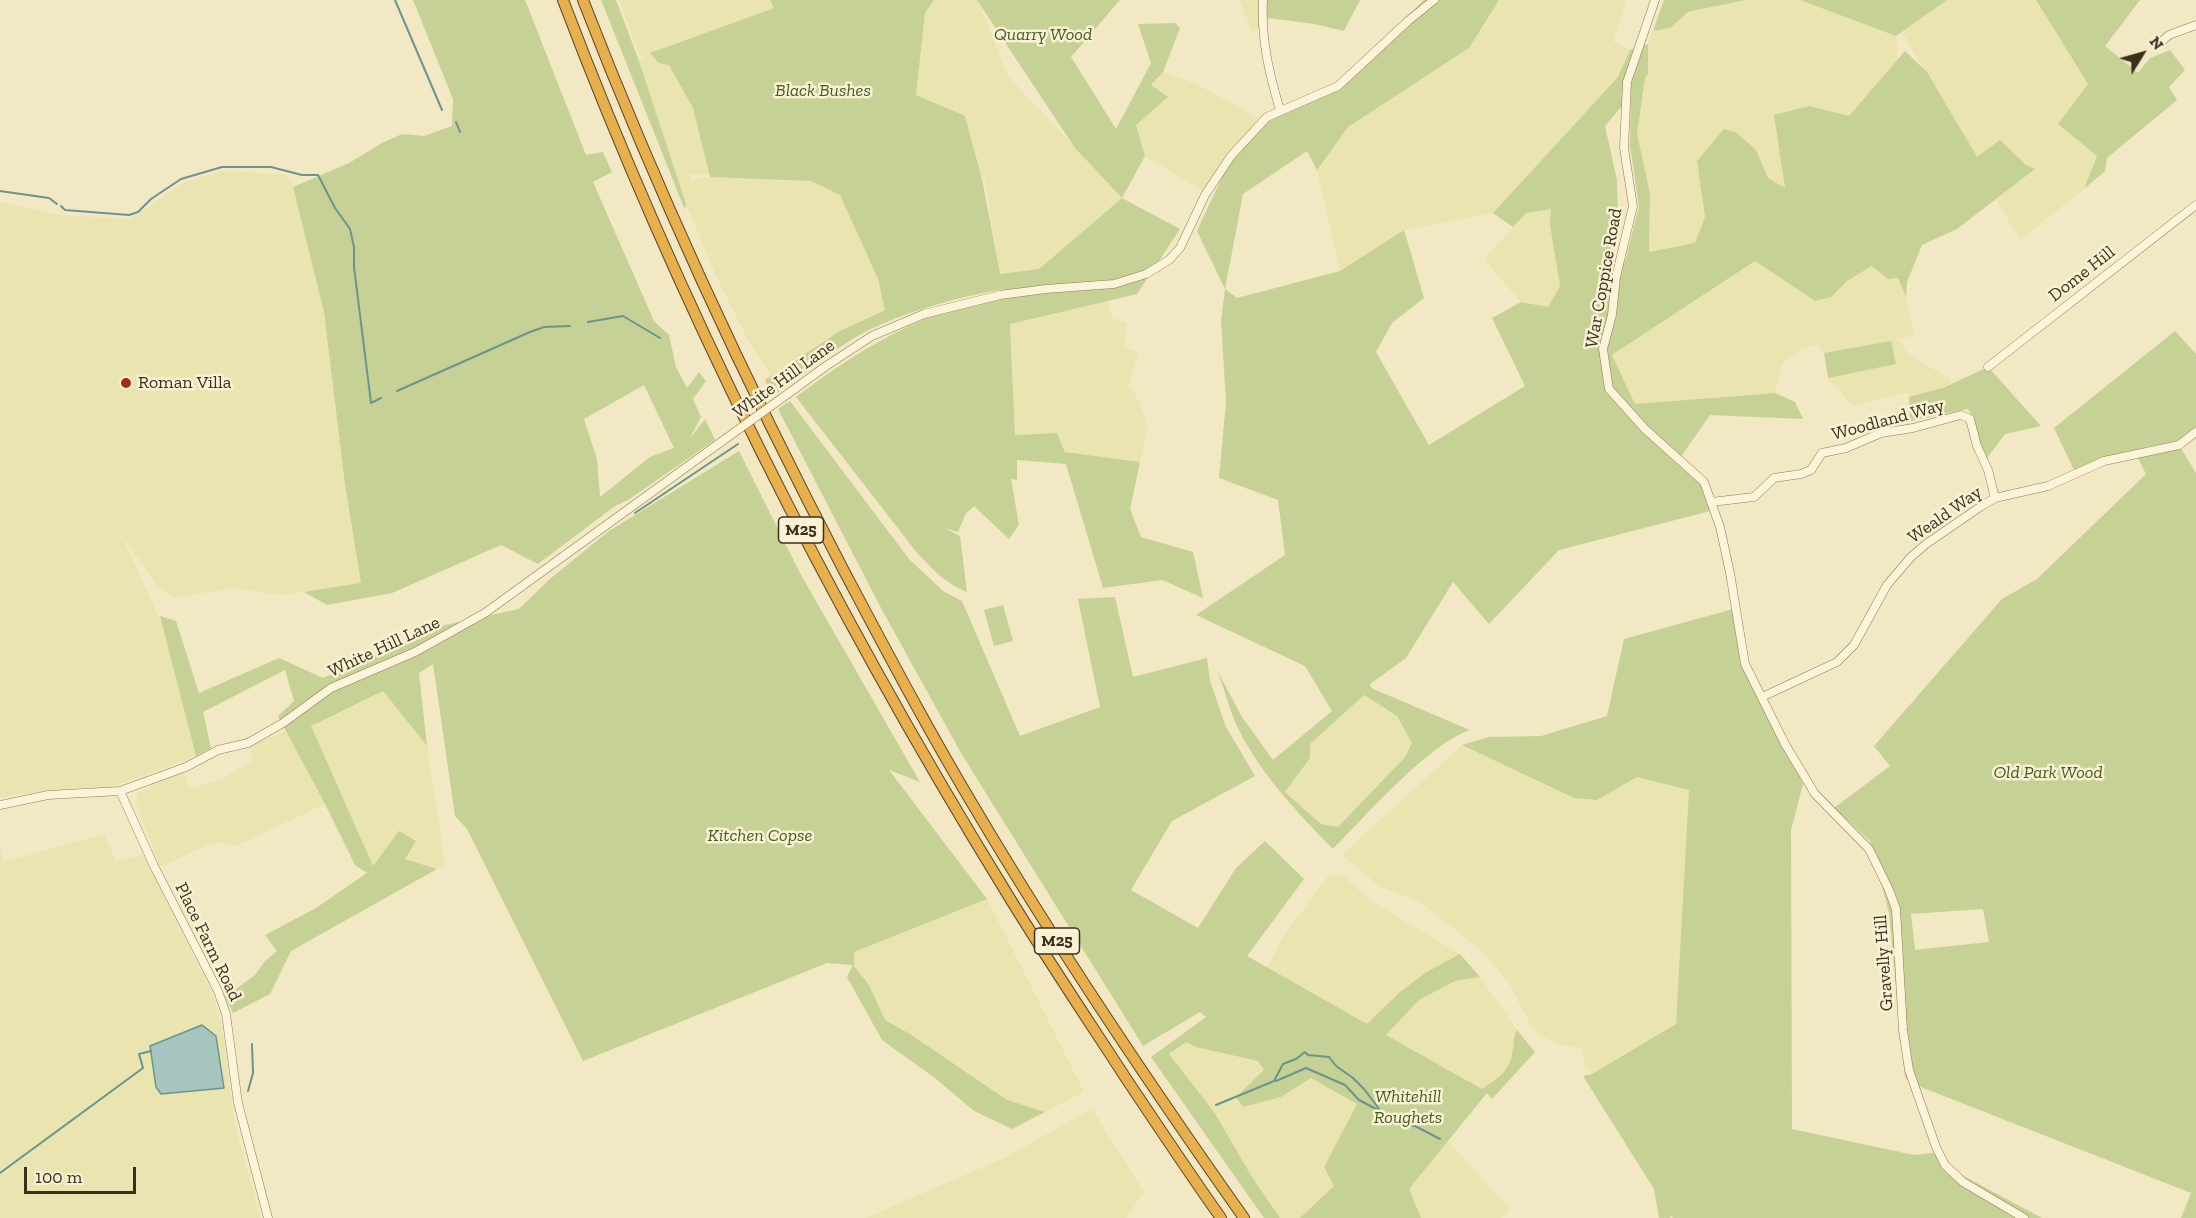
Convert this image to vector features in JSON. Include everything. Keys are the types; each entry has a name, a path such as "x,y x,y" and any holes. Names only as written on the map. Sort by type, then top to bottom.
{"highway":[{"name":"M25","path":"563,0 623,149 702,328 782,492 841,605 912,734 1007,894 1158,1127 1221,1218"},
{"name":"M25","path":"583,0 663,194 739,364 808,502 925,723 999,849 1075,971 1165,1106 1244,1218"}],"street":[{"path":"1263,0 1262,25 1267,63 1280,110"},
{"name":"White Hill Lane","path":"0,805 48,795 120,791 186,767 218,750 248,743 283,723 331,688 415,652 485,613 826,366 872,336 924,314 1000,295 1114,284 1146,274 1169,260 1180,248 1205,195 1230,156 1267,117 1338,86 1434,0"},
{"name":"War Coppice Road","path":"1655,0 1627,82 1624,148 1633,207 1616,277 1612,315 1604,349 1609,389 1645,429 1704,482 1720,528 1745,664 1762,697"},
{"path":"2161,42 2169,35 2196,25"},
{"name":"Dome Hill","path":"1988,367 2196,205"},
{"name":"Woodland Way","path":"1711,502 1754,497 1774,478 1811,470 1822,453 1846,448 1881,433 1913,428 1962,415 1970,419 1995,498"},
{"name":"Weald Way","path":"1762,697 1837,662 1854,645 1887,585 1911,557 1926,544 1995,498 2048,486 2104,461 2179,445 2196,432"},
{"name":"Gravelly Hill","path":"1762,697 1785,744 1815,794 1869,849 1889,890 1896,909 1903,1030 1909,1070 1936,1147 1945,1165 1963,1182 2024,1218"},
{"name":"Place Farm Road","path":"120,791 226,1014 237,1103 268,1218"}],"shaded area":[{"path":"619,0 770,0 775,8 676,43 659,62 669,65 693,108 709,174 689,175 691,179 710,177 811,181 840,195 878,279 886,309 840,331 771,375 746,336 719,282 686,204 639,61 647,54 640,57"},
{"path":"934,0 978,0 1007,75 1122,198 1039,269 999,274 985,179 982,179 965,116 916,95 925,12"},
{"path":"1240,0 1259,0 1258,29 1252,32"},
{"path":"1499,0 1626,0 1613,41 1630,50 1618,77 1493,213 1404,230 1340,271 1317,170 1348,127 1469,48"},
{"path":"1746,0 1800,0 1896,36 1898,59 1849,116 1810,106 1787,189 1768,178 1756,150 1737,133 1697,161 1705,217 1695,244 1649,253 1650,193 1637,134 1645,77 1648,74 1648,44 1653,31 1670,28 1687,13"},
{"path":"1947,0 2036,0 2088,84 2059,124 2097,156 2084,189 2020,240 1996,200 2035,169 2026,165 2000,141 1977,158 1902,32"},
{"path":"1163,72 1198,85 1258,118 1204,191 1145,156 1136,125 1167,98 1151,86"},
{"path":"222,171 285,174 292,183 324,311 345,484 361,584 282,595 232,588 173,598 158,587 121,534 165,631 196,756 112,787 43,791 0,797 0,202 59,215 130,219 183,183"},
{"path":"1551,208 1550,225 1560,286 1548,307 1521,302 1484,259 1526,213"},
{"path":"1755,261 1815,301 1831,297 1847,281 1873,266 1888,279 1898,278 1906,297 1914,335 1899,339 1908,354 1950,379 1951,384 1909,397 1907,392 1853,406 1828,378 1895,364 1890,341 1824,353 1818,344 1801,349 1782,364 1775,393 1635,404 1612,355"},
{"path":"1108,301 1112,318 1127,323 1124,347 1138,352 1128,387 1136,395 1148,426 1140,462 1065,452 1057,433 1015,435 1010,323"},
{"path":"383,691 427,746 445,864 437,869 405,858 373,867 310,726"},
{"path":"1364,695 1397,716 1412,743 1405,757 1338,827 1321,824 1285,792 1310,758 1310,744"},
{"path":"286,731 325,804 236,846 220,842 210,844 160,867 136,803 137,793 183,771 190,789 224,778 253,760 250,746"},
{"path":"1462,745 1574,798 1597,800 1637,777 1689,790 1676,1024 1592,1074 1584,1064 1582,1049 1559,1044 1540,1036 1531,1026 1510,985 1483,952 1421,903 1379,886 1342,855"},
{"path":"104,834 116,861 143,855 213,995 223,1032 234,1120 260,1218 0,1218 0,848 4,862"},
{"path":"1329,875 1345,877 1368,899 1460,954 1425,973 1400,993 1368,1025 1267,968 1285,934"},
{"path":"987,899 1084,1092 1041,1114 1007,1100 910,1034 885,1020 869,985 854,966 854,952"},
{"path":"1480,977 1517,1030 1507,1070 1482,1089 1386,1035 1419,1000 1455,981"},
{"path":"1186,1042 1196,1047 1258,1061 1264,1070 1236,1097 1281,1097 1311,1078 1358,1104 1324,1167 1335,1186 1300,1218 1280,1218 1169,1054"},
{"path":"1092,1109 1144,1192 1126,1218 866,1218 1004,1158"},
{"path":"1448,1141 1510,1210 1501,1218 1421,1218 1409,1189"}],"green space":[{"path":"413,0 525,0 586,155 603,152 612,172 593,182 654,321 669,335 676,367 687,388 699,372 706,381 693,399 701,417 690,438 705,419 715,440 628,500 615,506 538,564 501,545 392,593 327,605 304,592 361,583 345,484 324,312 293,187 349,163 402,134 424,136 452,126 453,99","holes":["644,385 674,448 650,457 600,497 597,459 584,419"]},
{"path":"601,0 616,0 639,61 686,204 685,210"},
{"name":"Black Bushes","path":"770,0 934,0 925,13 916,95 965,116 982,179 1000,274 1039,269 1122,198 1180,229 1137,294 1010,324 1015,435 1057,433 1065,452 1140,462 1130,509 1141,537 1193,552 1203,598 1162,580 1103,588 1066,464 1017,460 1017,480 1011,479 1019,525 1009,539 974,506 966,513 958,532 944,528 960,536 967,592 938,574 914,549 796,397 830,372 883,339 947,311 999,299 1004,289 944,302 882,324 848,342 773,396 765,380 840,331 885,310 878,279 840,195 811,181 710,177 693,108 669,65 659,63 650,53 774,8"},
{"name":"Quarry Wood","path":"977,0 1120,0 1071,57 1116,129 1151,63 1138,24 1175,23 1180,28 1163,72 1151,85 1168,97 1136,125 1145,156 1122,198 1075,148"},
{"path":"1259,0 1360,0 1344,31 1269,18 1258,29"},
{"path":"1424,0 1499,0 1469,48 1348,127 1317,170 1307,151 1243,194 1225,289 1197,231 1228,164 1268,122 1327,89 1344,76"},
{"path":"1664,0 1746,0 1688,12 1670,28 1653,31"},
{"path":"1800,0 1947,0 1896,36"},
{"path":"2036,0 2140,0 2105,46 2138,73 2150,58 2170,50 2185,70 2169,87 2177,100 2107,158 2105,171 2084,189 2097,156 2058,124 2088,84"},
{"path":"1648,44 1648,74 1645,78 1637,134 1650,193 1649,252 1695,243 1705,217 1697,161 1724,129 1737,133 1756,150 1768,178 1785,188 1774,115 1810,106 1849,116 1905,51 1927,72 1977,157 2000,140 2026,165 2035,169 1957,229 1922,245 1907,282 1906,297 1898,278 1888,279 1872,266 1847,281 1831,297 1815,301 1755,261 1612,355 1635,404 1775,393 1795,402 1803,419 1710,415 1680,458 1704,482 1714,510 1559,550 1489,624 1453,582 1406,658 1370,684 1371,688 1470,730 1453,738 1417,765 1333,849 1268,776 1246,744 1231,712 1217,670 1242,717 1273,760 1332,711 1305,666 1196,615 1285,555 1278,500 1219,478 1226,402 1221,321 1225,289 1237,298 1340,271 1404,230 1424,298 1392,323 1376,352 1429,445 1525,386 1492,318 1521,302 1548,307 1560,286 1550,225 1551,209 1526,213 1513,227 1493,213 1618,77 1630,50","holes":["1631,95 1630,146 1639,206 1625,262 1606,270 1618,218 1617,180 1605,126","1364,695 1397,716 1412,743 1405,757 1338,827 1321,824 1285,792 1310,758 1310,744"]},
{"path":"2175,331 2196,354 2196,428 2177,441 2145,447 2074,470 2054,428"},
{"path":"1891,341 1896,364 1828,378 1824,353"},
{"path":"1988,367 2041,426 2005,434 1987,458 1968,409 1910,421 1909,397 1945,387"},
{"name":"Whitehill Roughets","path":"790,401 909,559 943,591 962,601 1020,736 1100,707 1078,599 1115,597 1133,677 1207,658 1210,681 1226,727 1255,776 1172,821 1131,890 1198,928 1236,868 1265,841 1304,879 1247,956 1367,1024 1400,992 1425,973 1460,954 1480,977 1455,981 1419,1000 1386,1035 1482,1089 1506,1069 1512,1057 1517,1030 1535,1052 1492,1099 1487,1093 1409,1189 1421,1218 1300,1218 1334,1186 1324,1167 1357,1104 1311,1078 1281,1097 1243,1107 1236,1097 1264,1070 1258,1061 1196,1047 1186,1042 1169,1054 1214,1112 1252,1177 1280,1218 1264,1218 1151,1057 1206,1017 1200,1012 1143,1046 961,753 881,608 778,409"},
{"name":"Old Park Wood","path":"2179,445 2196,473 2196,1218 2181,1218 2191,1193 1921,1087 1905,1078 1889,913 1870,841 1834,808 1890,766 1874,746 2002,599 2037,579 2146,474 2136,454","holes":["1983,909 1989,942 1915,950 1911,914"]},
{"name":"Kitchen Copse","path":"739,451 801,575 920,782 889,770 987,899 854,952 854,966 869,985 885,1020 910,1034 1007,1100 1045,1112 1012,1129 974,1111 935,1078 882,1040 847,977 853,965 827,963 583,1061 467,829 455,816 433,664 419,673 427,746 383,691 311,726 373,866 399,831 416,841 405,859 437,869 291,951 270,994 233,1013 225,997 255,975 265,961 277,951 265,935 316,908 367,873 355,865 278,716 294,701 285,670 203,712 211,748 196,756 160,616 176,621 199,693 279,658 323,678 445,625 519,609 550,579 609,531"},
{"path":"1003,605 1013,641 994,646 984,610"},
{"path":"1737,608 1745,664 1803,784 1791,830 1792,1129 1914,1155 1933,1153 1960,1174 2042,1218 1674,1218 1670,1216 1670,1218 1659,1218 1654,1189 1583,1076 1592,1074 1676,1024 1689,790 1637,777 1597,800 1574,798 1462,745 1489,737 1541,736 1607,716 1624,639"}],"water":[{"path":"202,1025 216,1036 224,1088 161,1094 156,1087 150,1046"}],"waterway":[{"path":"395,0 442,110"},
{"path":"456,122 460,132"},
{"path":"61,206 65,210 129,215 138,212 151,199 181,179 222,167 271,167 302,175 318,175 335,208 350,229 354,247 354,267 371,403 381,398"},
{"path":"0,191 49,198 57,204"},
{"path":"588,322 623,316 660,338"},
{"path":"397,391 530,332 544,327 570,326"},
{"path":"635,513 738,444"},
{"path":"248,1091 253,1073 252,1044"},
{"path":"0,1173 143,1068 139,1054 151,1051"},
{"path":"1216,1105 1274,1081 1283,1064 1296,1059 1305,1052 1308,1055 1329,1057 1336,1066 1364,1089 1386,1118 1400,1125 1415,1126 1440,1139"},
{"path":"1276,1081 1306,1068 1345,1085 1359,1100 1378,1110"}],"place":[{"name":"Roman Villa","path":"126,383"}]}
